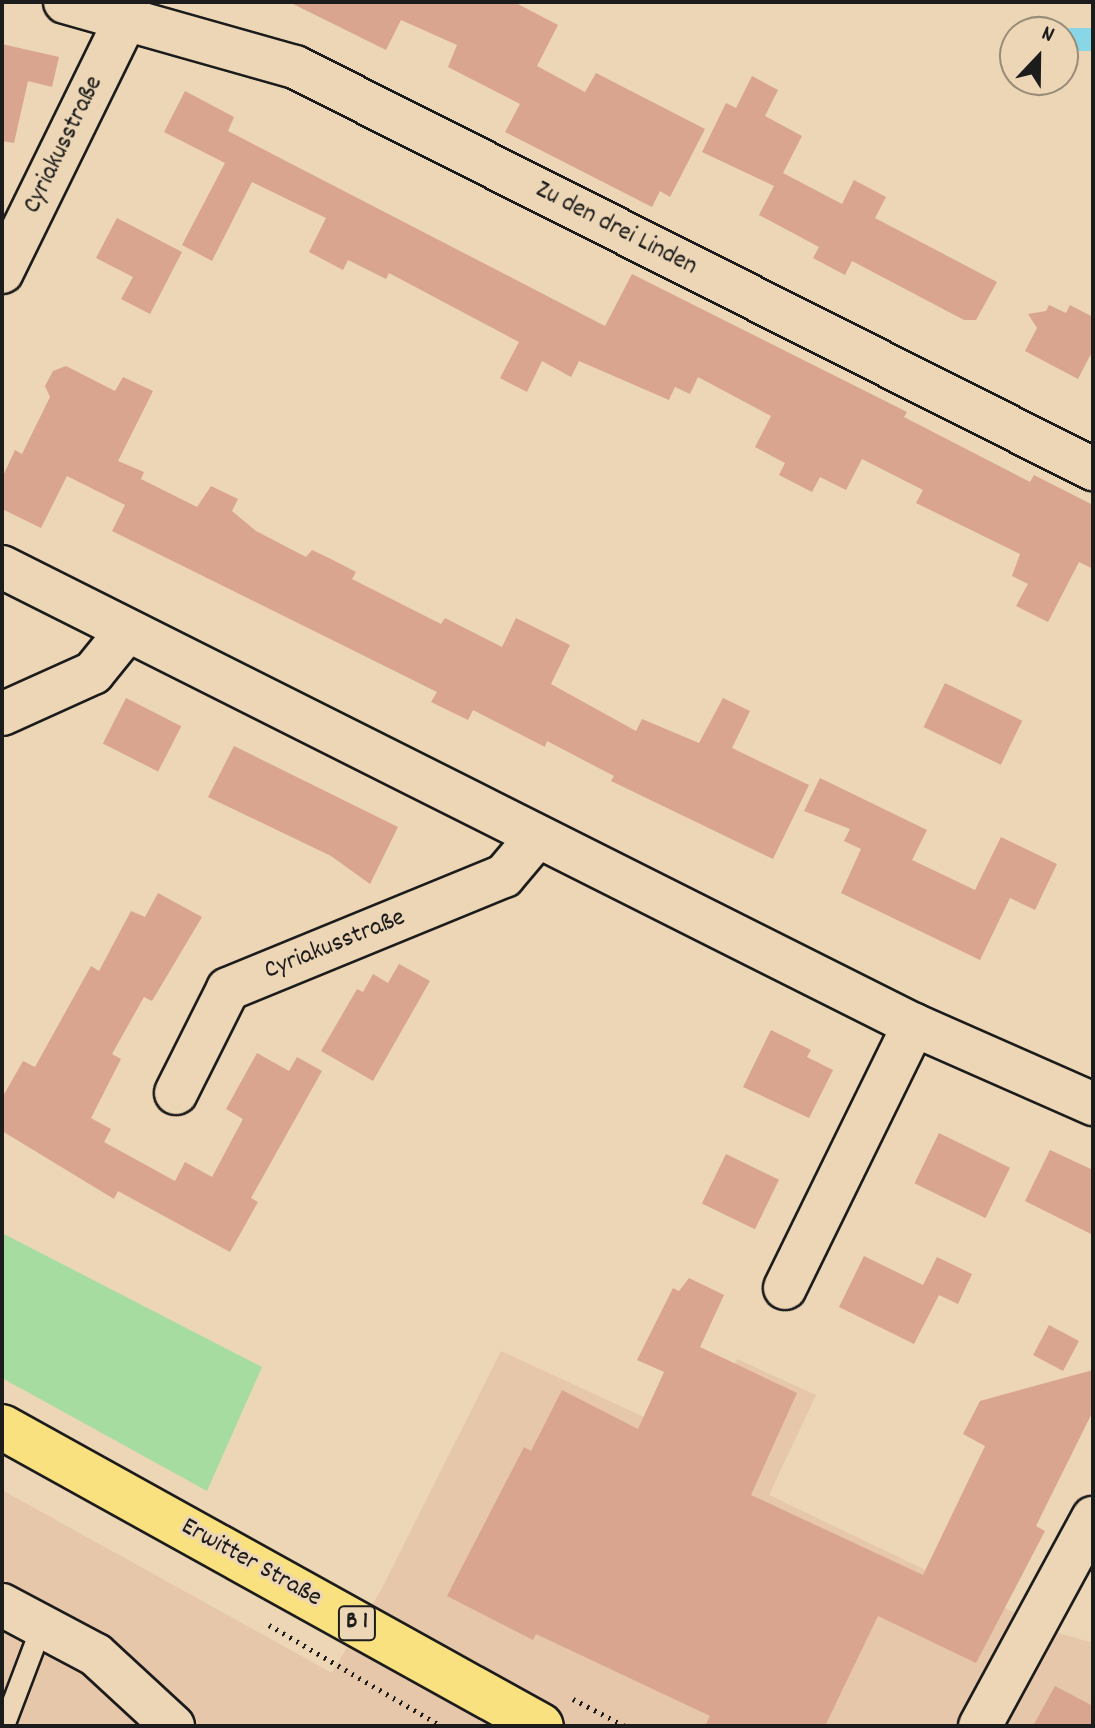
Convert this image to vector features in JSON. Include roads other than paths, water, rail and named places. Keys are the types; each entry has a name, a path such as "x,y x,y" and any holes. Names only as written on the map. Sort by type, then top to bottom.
{"main road":[{"name":"Erwitter Straße","path":"2,1427 541,1726"}],"street":[{"name":"Zu den drei Linden","path":"65,2 127,17 295,67 1093,469"},
{"name":"Cyriakusstraße","path":"2,272 127,17"},
{"path":"2,567 536,838 914,1025 1093,1104"},
{"path":"2,714 93,673 127,631"},
{"name":"Cyriakusstraße","path":"176,1093 228,989 504,876 536,838"},
{"path":"785,1288 914,1025"},
{"path":"980,1726 1093,1518"},
{"path":"2,1605 96,1655 173,1726"}],"lane":[{"path":"4,1726 42,1626"}],"water":[{"path":"1079,28 1093,28 1093,51 1079,51"}]}
